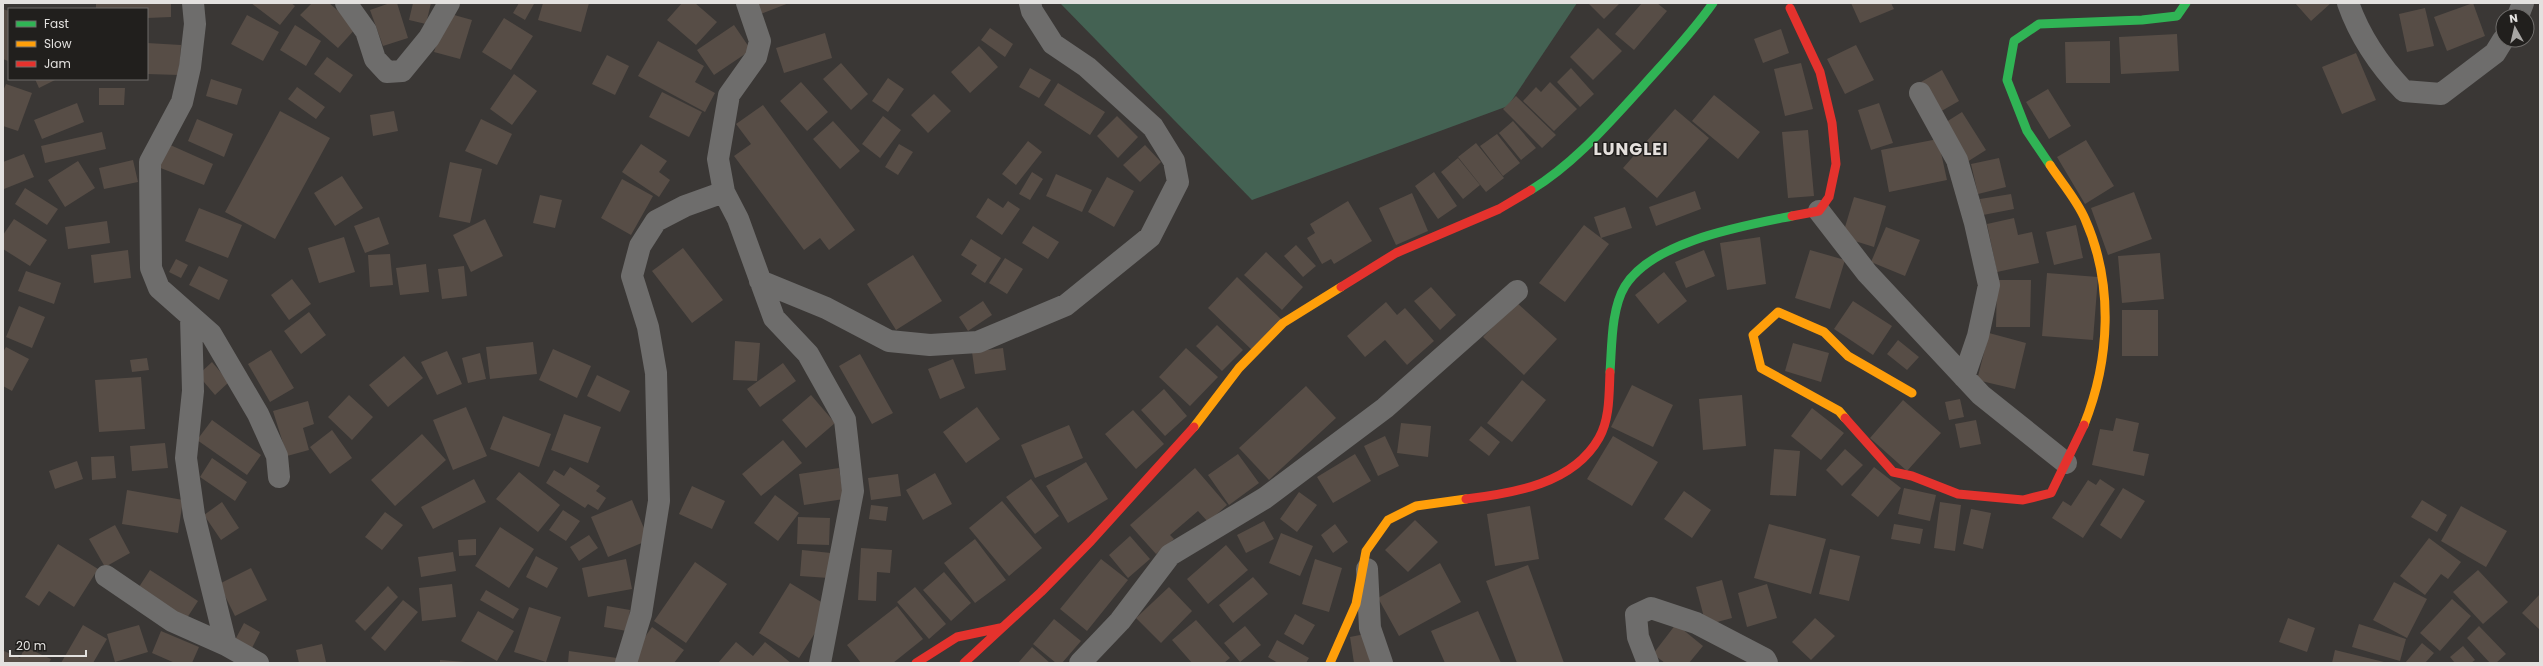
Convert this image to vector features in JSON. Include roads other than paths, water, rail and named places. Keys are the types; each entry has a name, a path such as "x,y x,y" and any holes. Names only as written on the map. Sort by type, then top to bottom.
{"street":[{"path":"193,3 195,24 190,67 184,95 150,162 149,191 151,268 159,288 211,334 258,414 277,456 279,477"},
{"path":"346,3 366,31 375,59 387,72 402,72 429,38 449,3"},
{"path":"747,3 760,41 756,57 729,95 718,159 724,192 738,219 774,318 808,354 845,420 853,491 820,663"},
{"path":"760,281 826,308 889,341 930,346 978,342 1066,305 1150,237 1178,182 1174,161 1153,127 1087,67 1053,44 1032,11 1030,3"},
{"path":"964,663 1000,628 1041,592 1090,541 1202,418 1239,368 1283,323 1396,253 1499,209 1554,176 1618,113 1696,27 1713,3"},
{"path":"1912,393 1848,356 1824,332 1778,312 1753,335 1761,368 1839,412 1893,472 1912,476 1958,494 2023,500 2051,493 2096,395 2106,320 2100,261 2085,218 2027,131 2007,80 2014,41 2039,24 2142,20 2177,16 2186,3"},
{"path":"2348,3 2357,28 2384,70 2404,91 2441,94 2494,54 2498,48"},
{"path":"1330,663 1356,604 1366,552 1388,520 1416,506 1518,492 1553,478 1584,460 1600,437 1608,410 1612,322 1625,286 1651,260 1684,243 1742,226 1819,211 1830,197 1836,164 1832,123 1820,72 1792,5"},
{"path":"1920,93 1957,160 1976,223 1989,285 1978,336 1964,377"},
{"path":"626,663 641,614 658,501 656,373 648,327 632,276 640,246 656,221 685,206 724,192"},
{"path":"1819,211 1867,273 1981,395 2066,463"},
{"path":"1080,663 1120,621 1170,555 1265,498 1385,408 1517,291"},
{"path":"191,317 193,391 186,458 194,515 226,645"},
{"path":"1366,552 1370,628 1382,663"},
{"path":"106,576 172,621 226,645 258,663"},
{"path":"1648,663 1638,637 1636,615 1651,608 1696,623 1765,659 1767,663"},
{"path":"916,663 957,637 1000,628"}],"district":[{"name":"LUNGLEI","path":"1631,149"}]}
